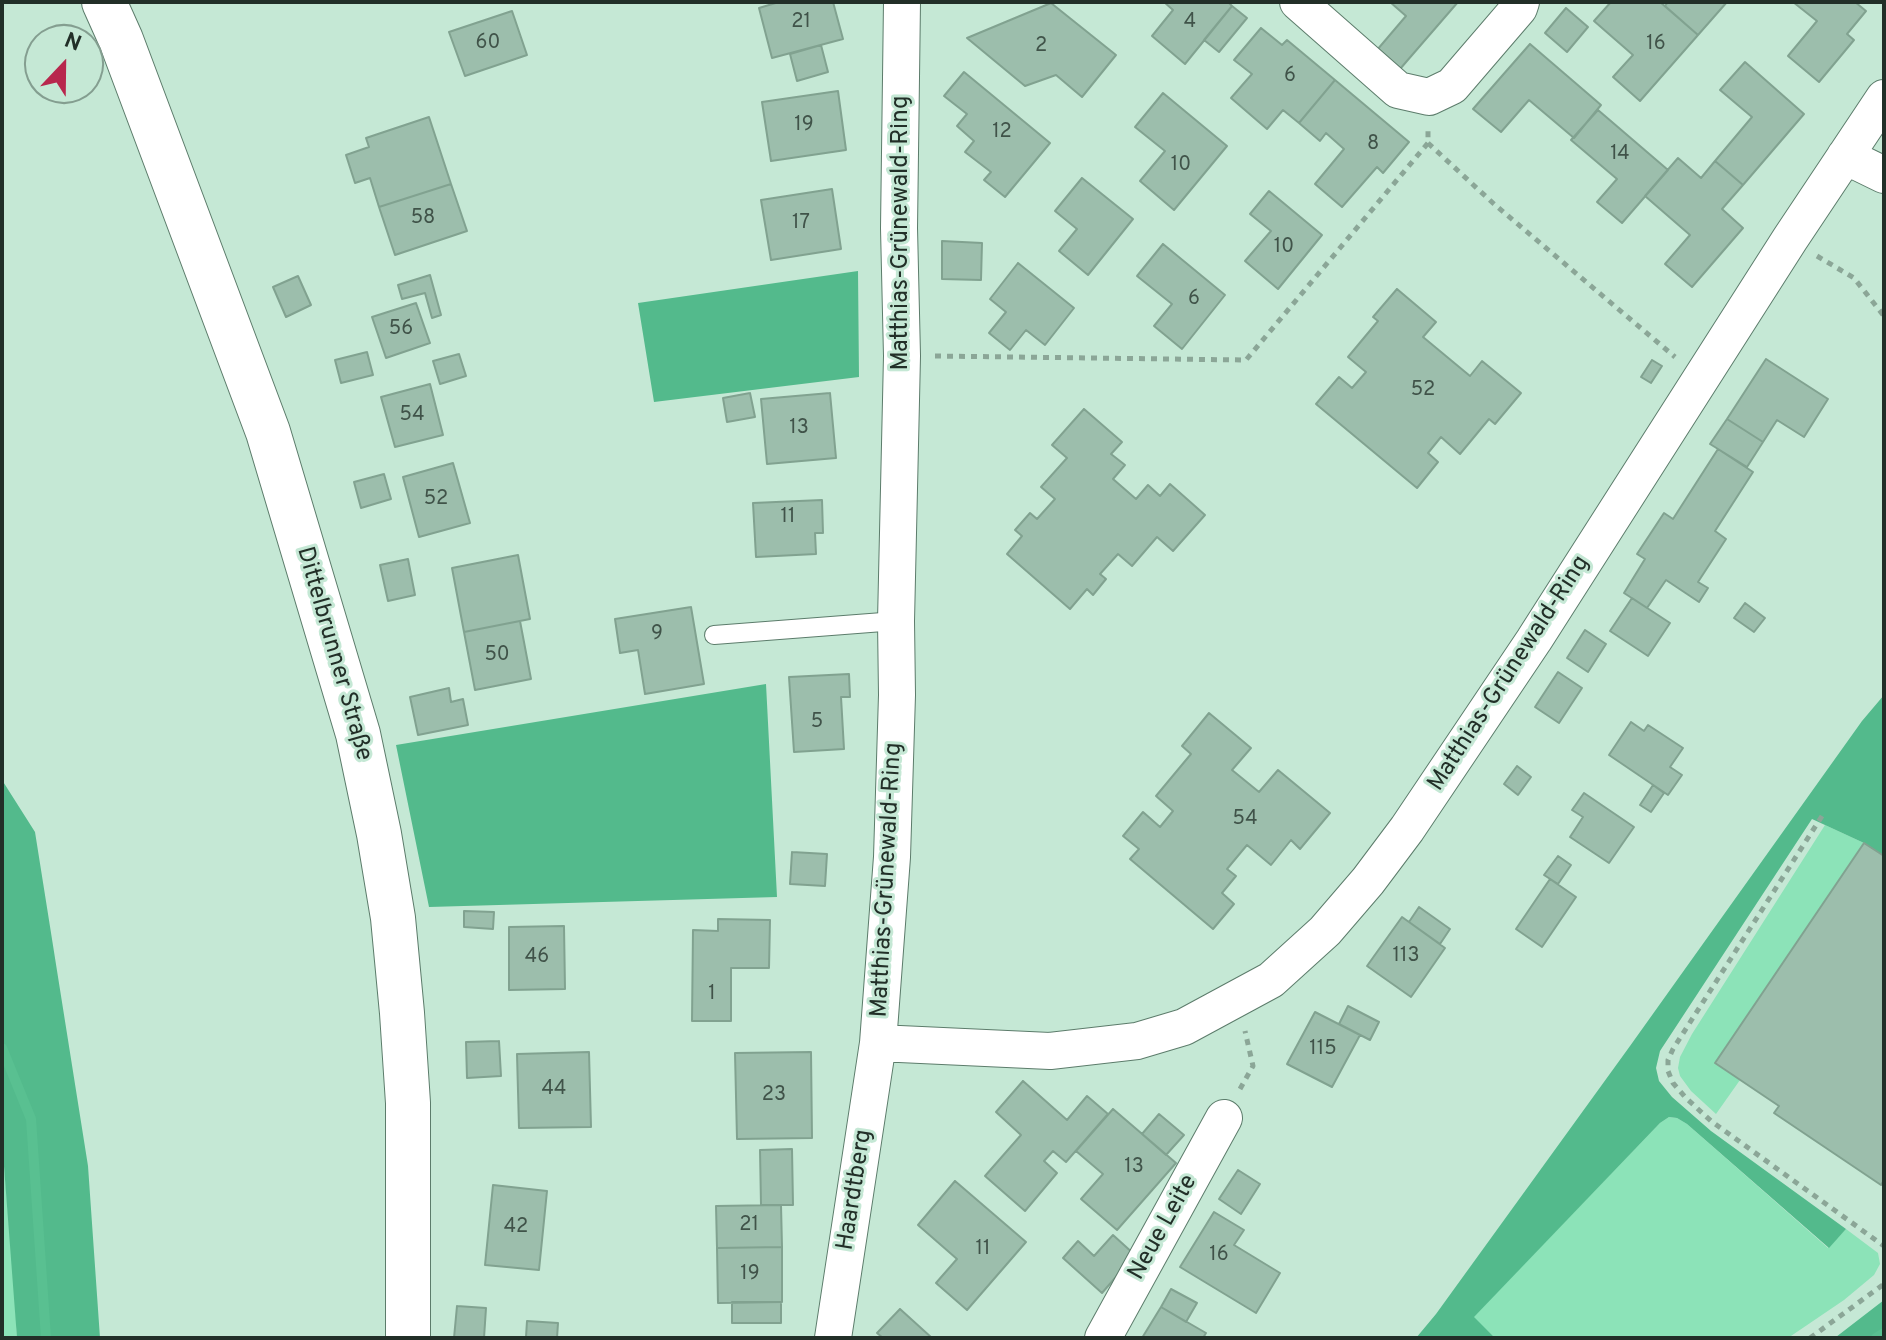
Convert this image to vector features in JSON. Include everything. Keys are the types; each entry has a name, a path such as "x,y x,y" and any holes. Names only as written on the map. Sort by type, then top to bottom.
{"street":[{"name":"Dittelbrunner Straße","path":"104,2 127,55 268,432 358,734 393,918 402,1013 408,1103 408,1338"},
{"path":"1298,2 1398,90 1429,97 1452,86 1521,2"},
{"name":"Matthias-Grünewald-Ring","path":"908,4 899,228 902,356 897,695 892,857 878,1043 1050,1051 1137,1041 1184,1027 1271,980 1325,931 1407,829 1534,640 1790,239 1884,98"},
{"path":"1845,156 1884,175"},
{"name":"Haardtberg","path":"833,1338 878,1043"},
{"name":"Neue Leite","path":"1103,1338 1224,1118"}],"lane":[{"path":"714,635 896,621"}],"path":[{"path":"902,356 1246,360 1428,143 1429,97"},
{"path":"1428,143 1494,204 1670,353"},
{"path":"1854,278 1884,316"},
{"path":"1822,816 1673,1049 1668,1060 1668,1071 1673,1083 1711,1121 1884,1246"},
{"path":"1224,1118 1253,1066 1237,999"},
{"path":"1810,1338 1884,1284"}],"green space":[{"path":"858,271 859,377 654,402 638,303"},
{"path":"766,684 777,897 429,907 396,745"},
{"path":"1884,695 1884,856 1864,843 1812,819 1660,1051 1656,1068 1659,1081 1672,1097 1711,1131 1846,1229 1829,1248 1687,1124 1669,1117 1474,1317 1495,1338 1416,1338 1862,721"},
{"path":"2,780 35,832 88,1166 100,1338 17,1338 2,1140"},
{"path":"1825,825 1864,843 1715,1063 1740,1080 1716,1114 1680,1076 1680,1057"},
{"path":"1669,1117 1687,1124 1828,1248 1846,1229 1878,1253 1880,1264 1874,1275 1844,1300 1788,1338 1495,1338 1473,1317"},
{"path":"2,1140 15,1297 17,1338 2,1338"},
{"path":"1884,1300 1884,1338 1834,1338 1836,1337"}],"building":[{"path":"779,2 833,2 843,39 772,58 759,8"},
{"path":"1164,2 1228,2 1232,6 1185,64 1152,36 1173,10"},
{"path":"1390,2 1458,2 1400,69 1377,50 1406,16"},
{"path":"1611,2 1660,2 1698,35 1640,101 1613,77 1633,55 1594,21"},
{"path":"1668,2 1727,2 1698,35 1665,6"},
{"path":"1793,2 1855,2 1866,11 1847,34 1854,40 1819,82 1788,56 1817,21"},
{"path":"1051,3 1116,55 1082,97 1056,75 1025,86 967,38"},
{"path":"1232,6 1247,18 1219,52 1204,40"},
{"path":"1566,8 1588,27 1567,52 1545,33"},
{"path":"512,11 527,55 465,76 449,32"},
{"path":"1261,28 1282,45 1287,40 1335,80 1299,123 1283,110 1267,129 1231,98 1252,74 1234,60"},
{"path":"1530,44 1601,105 1574,138 1529,100 1501,132 1473,109"},
{"path":"821,45 828,72 797,81 790,54"},
{"path":"1745,62 1804,114 1743,185 1715,161 1752,117 1720,90"},
{"path":"964,72 1050,143 1005,197 984,180 991,172 965,152 974,141 957,126 967,114 944,96"},
{"path":"1335,80 1409,142 1383,173 1377,167 1342,207 1315,184 1344,149 1326,133 1320,141 1299,123"},
{"path":"838,91 846,150 771,161 762,102"},
{"path":"1163,93 1227,146 1174,210 1140,181 1165,151 1135,127"},
{"path":"1598,110 1668,170 1622,223 1597,202 1617,179 1571,140"},
{"path":"429,117 451,184 379,207 370,178 355,183 346,155 369,147 366,138"},
{"path":"1678,158 1701,178 1715,161 1743,185 1722,209 1743,228 1692,287 1665,264 1690,235 1645,196"},
{"path":"1082,178 1133,219 1088,275 1059,251 1077,229 1055,211"},
{"path":"451,184 467,231 395,255 379,207"},
{"path":"832,189 841,249 771,260 761,200"},
{"path":"1269,191 1322,235 1278,289 1245,261 1271,231 1250,214"},
{"path":"942,241 982,243 981,280 942,279"},
{"path":"1163,244 1225,295 1182,349 1154,326 1172,304 1137,276"},
{"path":"1018,263 1074,308 1045,345 1026,330 1010,350 989,333 1006,312 990,299"},
{"path":"430,275 441,315 432,318 425,293 402,299 398,285"},
{"path":"298,276 311,305 286,317 273,287"},
{"path":"1397,289 1436,322 1423,337 1470,376 1482,361 1521,393 1495,424 1489,419 1460,454 1441,437 1428,453 1438,462 1417,488 1316,404 1339,377 1352,388 1366,372 1348,357 1378,321 1373,317"},
{"path":"416,303 430,343 386,358 372,317"},
{"path":"367,352 373,375 341,383 335,360"},
{"path":"459,354 466,376 440,384 433,361"},
{"path":"1766,359 1828,399 1804,437 1777,420 1763,442 1727,419"},
{"path":"1652,360 1662,366 1651,383 1641,377"},
{"path":"430,384 443,435 395,447 381,397"},
{"path":"750,393 755,417 727,422 723,398"},
{"path":"830,393 836,458 767,464 761,399"},
{"path":"1084,409 1122,442 1111,454 1125,465 1113,479 1136,499 1148,485 1160,496 1170,484 1205,515 1173,551 1157,537 1132,566 1118,554 1100,574 1106,579 1093,595 1087,589 1070,609 1007,554 1022,536 1015,530 1030,513 1037,519 1055,499 1041,487 1067,458 1052,445"},
{"path":"1727,419 1763,442 1747,467 1710,444"},
{"path":"1718,449 1753,472 1715,531 1726,539 1698,582 1708,588 1699,602 1666,580 1647,608 1624,593 1645,559 1637,554 1664,513 1673,519"},
{"path":"453,463 470,523 419,537 403,477"},
{"path":"384,474 391,499 361,508 354,482"},
{"path":"822,500 823,533 815,533 816,554 756,557 753,503"},
{"path":"518,555 530,619 464,632 452,568"},
{"path":"408,559 415,595 388,601 380,565"},
{"path":"1632,598 1670,623 1648,656 1610,631"},
{"path":"1745,603 1765,618 1754,632 1734,618"},
{"path":"691,607 704,684 645,694 638,650 620,653 615,619"},
{"path":"520,621 531,679 475,690 464,632"},
{"path":"1585,630 1606,644 1588,672 1567,658"},
{"path":"1558,672 1582,688 1559,723 1535,707"},
{"path":"849,674 850,697 841,697 844,749 794,752 789,677"},
{"path":"449,688 451,702 463,699 468,725 418,735 410,697"},
{"path":"1209,713 1251,748 1232,770 1259,792 1278,770 1330,813 1300,849 1291,840 1271,865 1247,845 1227,869 1236,876 1222,893 1234,904 1213,929 1130,859 1139,849 1123,836 1143,812 1160,827 1173,811 1156,796 1191,754 1182,746"},
{"path":"1631,722 1644,731 1648,725 1683,748 1670,767 1682,775 1668,795 1609,755"},
{"path":"1517,766 1531,777 1518,795 1504,784"},
{"path":"1653,785 1664,793 1651,812 1640,805"},
{"path":"1584,793 1634,827 1609,863 1570,837 1583,817 1572,810"},
{"path":"1864,843 1884,856 1884,1180 1881,1185 1774,1113 1779,1106 1715,1063"},
{"path":"792,852 827,854 825,886 790,884"},
{"path":"1558,856 1571,865 1558,884 1544,875"},
{"path":"1550,879 1576,897 1542,947 1516,929"},
{"path":"1419,907 1450,929 1440,944 1409,922"},
{"path":"464,911 494,912 493,929 464,927"},
{"path":"1402,917 1445,948 1411,997 1367,966"},
{"path":"718,919 770,920 769,968 731,968 731,1021 692,1021 693,930 718,931"},
{"path":"564,926 565,989 509,990 509,927"},
{"path":"1348,1006 1379,1022 1370,1040 1339,1024"},
{"path":"1315,1012 1360,1035 1332,1087 1287,1064"},
{"path":"499,1041 501,1076 467,1078 466,1042"},
{"path":"589,1052 591,1127 519,1128 517,1054"},
{"path":"811,1052 812,1138 737,1139 735,1053"},
{"path":"1023,1081 1067,1120 1087,1096 1108,1114 1066,1162 1053,1151 1044,1161 1057,1173 1025,1211 985,1176 1021,1135 996,1112"},
{"path":"1113,1109 1176,1163 1117,1230 1081,1199 1103,1174 1076,1151"},
{"path":"1159,1114 1184,1135 1166,1155 1142,1134"},
{"path":"792,1149 793,1205 761,1205 760,1150"},
{"path":"1238,1170 1260,1184 1241,1214 1219,1199"},
{"path":"955,1181 1026,1242 967,1310 936,1283 957,1259 918,1225"},
{"path":"493,1185 547,1191 539,1270 485,1265"},
{"path":"781,1205 782,1247 717,1248 716,1206"},
{"path":"1214,1212 1244,1230 1234,1245 1280,1273 1256,1313 1180,1267"},
{"path":"1113,1235 1135,1255 1102,1293 1063,1258 1078,1241 1094,1256"},
{"path":"782,1247 782,1302 718,1303 717,1248"},
{"path":"1171,1289 1197,1303 1186,1322 1161,1307"},
{"path":"732,1302 781,1302 781,1323 732,1323"},
{"path":"457,1306 486,1308 484,1338 454,1338"},
{"path":"1161,1307 1206,1333 1203,1338 1142,1338"},
{"path":"900,1309 932,1338 883,1338 877,1333"},
{"path":"527,1321 558,1323 557,1338 526,1337"}],"waterway":[{"path":"2,1048 31,1119 46,1338"},
{"path":"1876,1338 1884,1333"}]}
